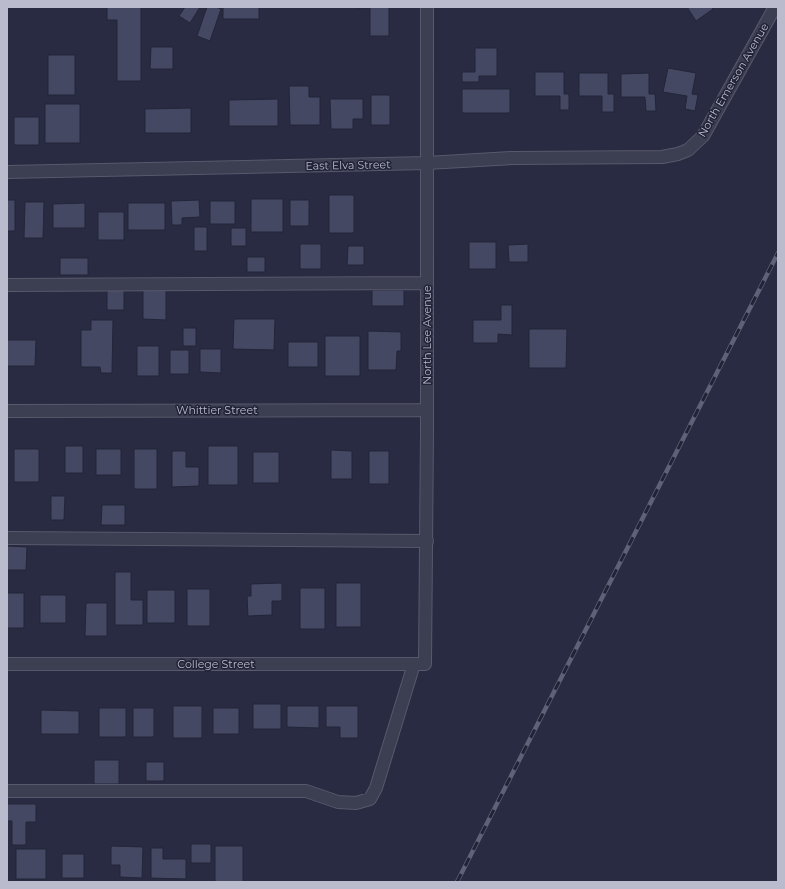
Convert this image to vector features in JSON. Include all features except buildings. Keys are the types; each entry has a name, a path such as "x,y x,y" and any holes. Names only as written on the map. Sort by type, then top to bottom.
{"street":[{"name":"North Lee Avenue","path":"7,791 306,791 338,802 356,803 370,799 376,788 420,664 427,541 427,7"},
{"name":"North Emerson Avenue","path":"688,150 703,136 775,7"},
{"name":"East Elva Street","path":"7,172 427,163 512,158 662,157 678,154 688,150"},
{"path":"7,285 427,283"},
{"name":"Whittier Street","path":"7,411 428,410"},
{"path":"7,538 427,541"},
{"name":"College Street","path":"7,664 420,664"}],"railway":[{"path":"457,882 778,253"}]}
